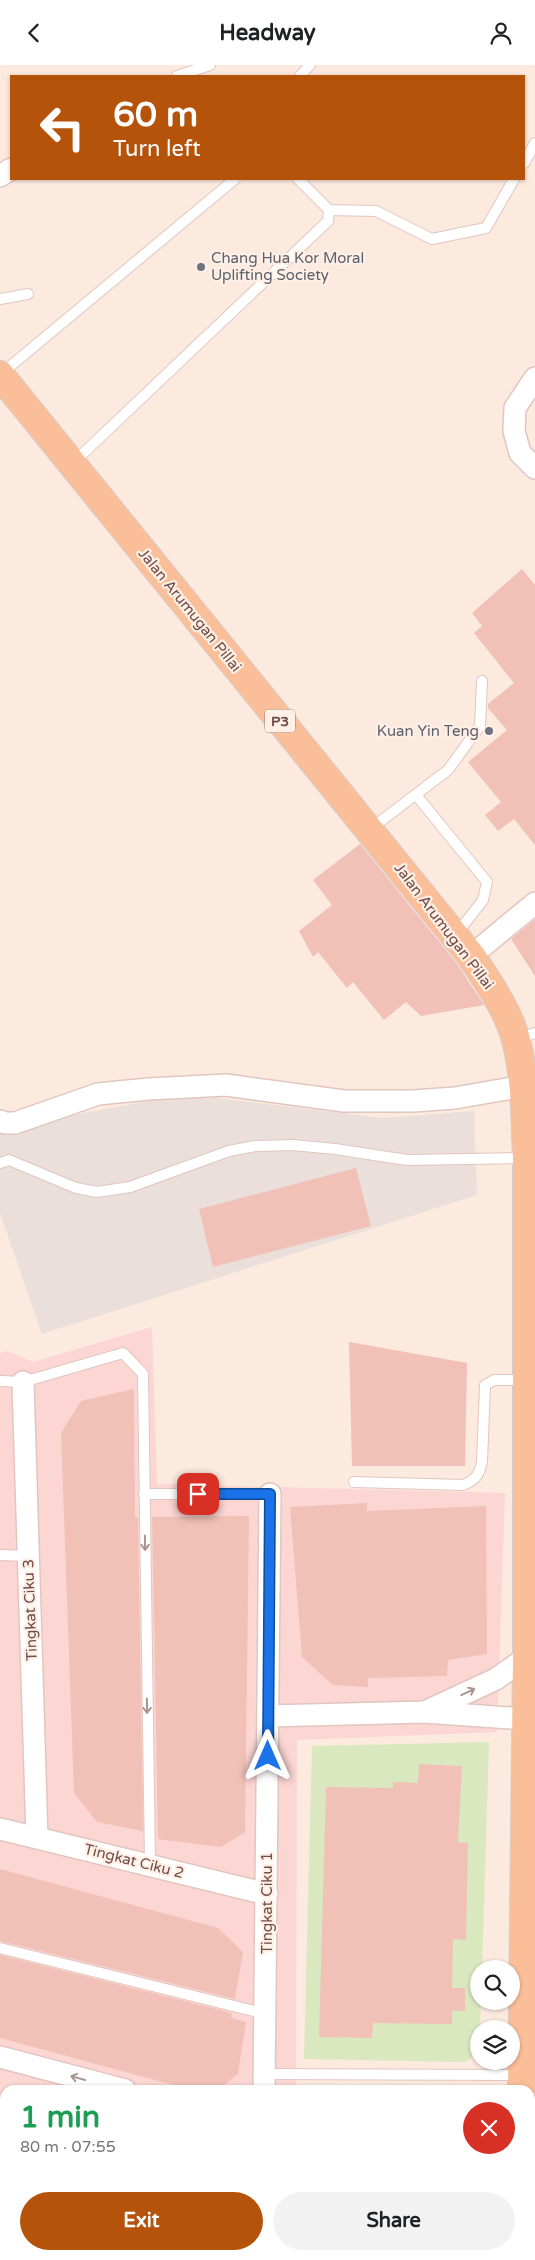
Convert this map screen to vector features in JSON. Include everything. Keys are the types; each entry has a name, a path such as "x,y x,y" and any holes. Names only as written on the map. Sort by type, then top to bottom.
{"main road":[{"name":"Jalan Arumugan Pillai","path":"0,375 463,946 525,1036 529,1084 527,1158 531,1290 527,1380 527,1657 525,1719 530,1929 522,2083"}],"street":[{"path":"535,378 515,409 514,431 520,453 535,468"},
{"path":"463,946 535,903"},
{"path":"0,1121 15,1123 98,1094 148,1089 226,1085 344,1101 413,1101 455,1098 529,1084"},
{"name":"Tingkat Ciku 3","path":"23,1382 37,1838"},
{"name":"Tingkat Ciku 1","path":"265,2082 270,1494"},
{"path":"424,1713 496,1679 527,1657"},
{"path":"269,1716 424,1713 525,1719"},
{"name":"Tingkat Ciku 2","path":"0,1829 267,1894"},
{"path":"0,2057 106,2085"}],"lane":[{"path":"181,75 210,65"},
{"path":"301,75 310,65"},
{"path":"525,161 535,143"},
{"path":"0,375 234,180"},
{"path":"299,180 329,210 376,211 432,239 486,228 513,180"},
{"path":"71,464 328,221 329,210"},
{"path":"0,299 28,295"},
{"path":"369,830 448,770 480,726 482,681"},
{"path":"416,795 487,882 483,900 463,946"},
{"path":"0,1163 9,1160 76,1188 97,1192 130,1187 229,1151 255,1146 310,1146 407,1160 527,1158"},
{"path":"0,1381 23,1382 123,1353 143,1374 150,1864"},
{"path":"354,1482 463,1485 474,1481 480,1473 482,1462 483,1393 485,1385 488,1381 494,1380 527,1380"},
{"path":"144,1494 270,1494"},
{"path":"0,1555 28,1556"},
{"path":"0,1948 266,2015"},
{"path":"265,2082 522,2083"}],"shaded area":[{"path":"184,1094 382,1118 474,1111 477,1195 42,1334 0,1213 0,1129"},
{"path":"152,1327 157,1484 505,1493 497,1732 297,1740 296,2085 0,2085 0,1353 7,1351 33,1362"},
{"path":"535,1883 535,2085 508,2085 509,2070 520,2070 520,2020 515,2020 516,2010 520,2010 520,1986"}],"green space":[{"path":"489,1742 482,1960 470,1960 470,2010 481,2010 480,2020 470,2020 470,2058 465,2062 304,2059 312,1746"}],"building":[{"path":"522,569 535,585 535,845 514,819 498,831 485,815 501,802 468,762 507,730 488,708 488,704 514,683 474,633 482,626 472,613"},
{"path":"360,844 458,965 484,1005 421,1016 406,1002 384,1020 353,982 347,988 318,952 313,957 299,931 332,905 313,880"},
{"path":"535,919 535,976 511,939"},
{"path":"356,1168 371,1226 213,1267 199,1209"},
{"path":"349,1342 467,1363 465,1466 352,1466"},
{"path":"134,1389 135,1517 138,1517 143,1831 97,1822 74,1793 61,1433 81,1401"},
{"path":"367,1503 367,1511 486,1506 487,1654 448,1660 447,1676 368,1678 368,1687 333,1685 302,1657 290,1507"},
{"path":"249,1516 245,1832 221,1847 158,1839 152,1517"},
{"path":"419,1764 462,1766 458,1842 468,1843 466,1940 453,1939 452,1988 465,1988 465,2011 452,2011 452,2024 373,2023 372,2038 319,2037 326,1787 393,1788 393,1782 418,1783"},
{"path":"0,1869 218,1928 243,1952 235,1999 0,1941"},
{"path":"0,1955 232,2013 231,2018 246,2022 238,2074 224,2085 174,2085 0,2038"}],"place":[{"name":"Chang Hua Kor Moral Uplifting Society","path":"201,267"},
{"name":"Kuan Yin Teng","path":"489,731"}],"route":[{"path":"198,1494 270,1494 268,1756"}]}
